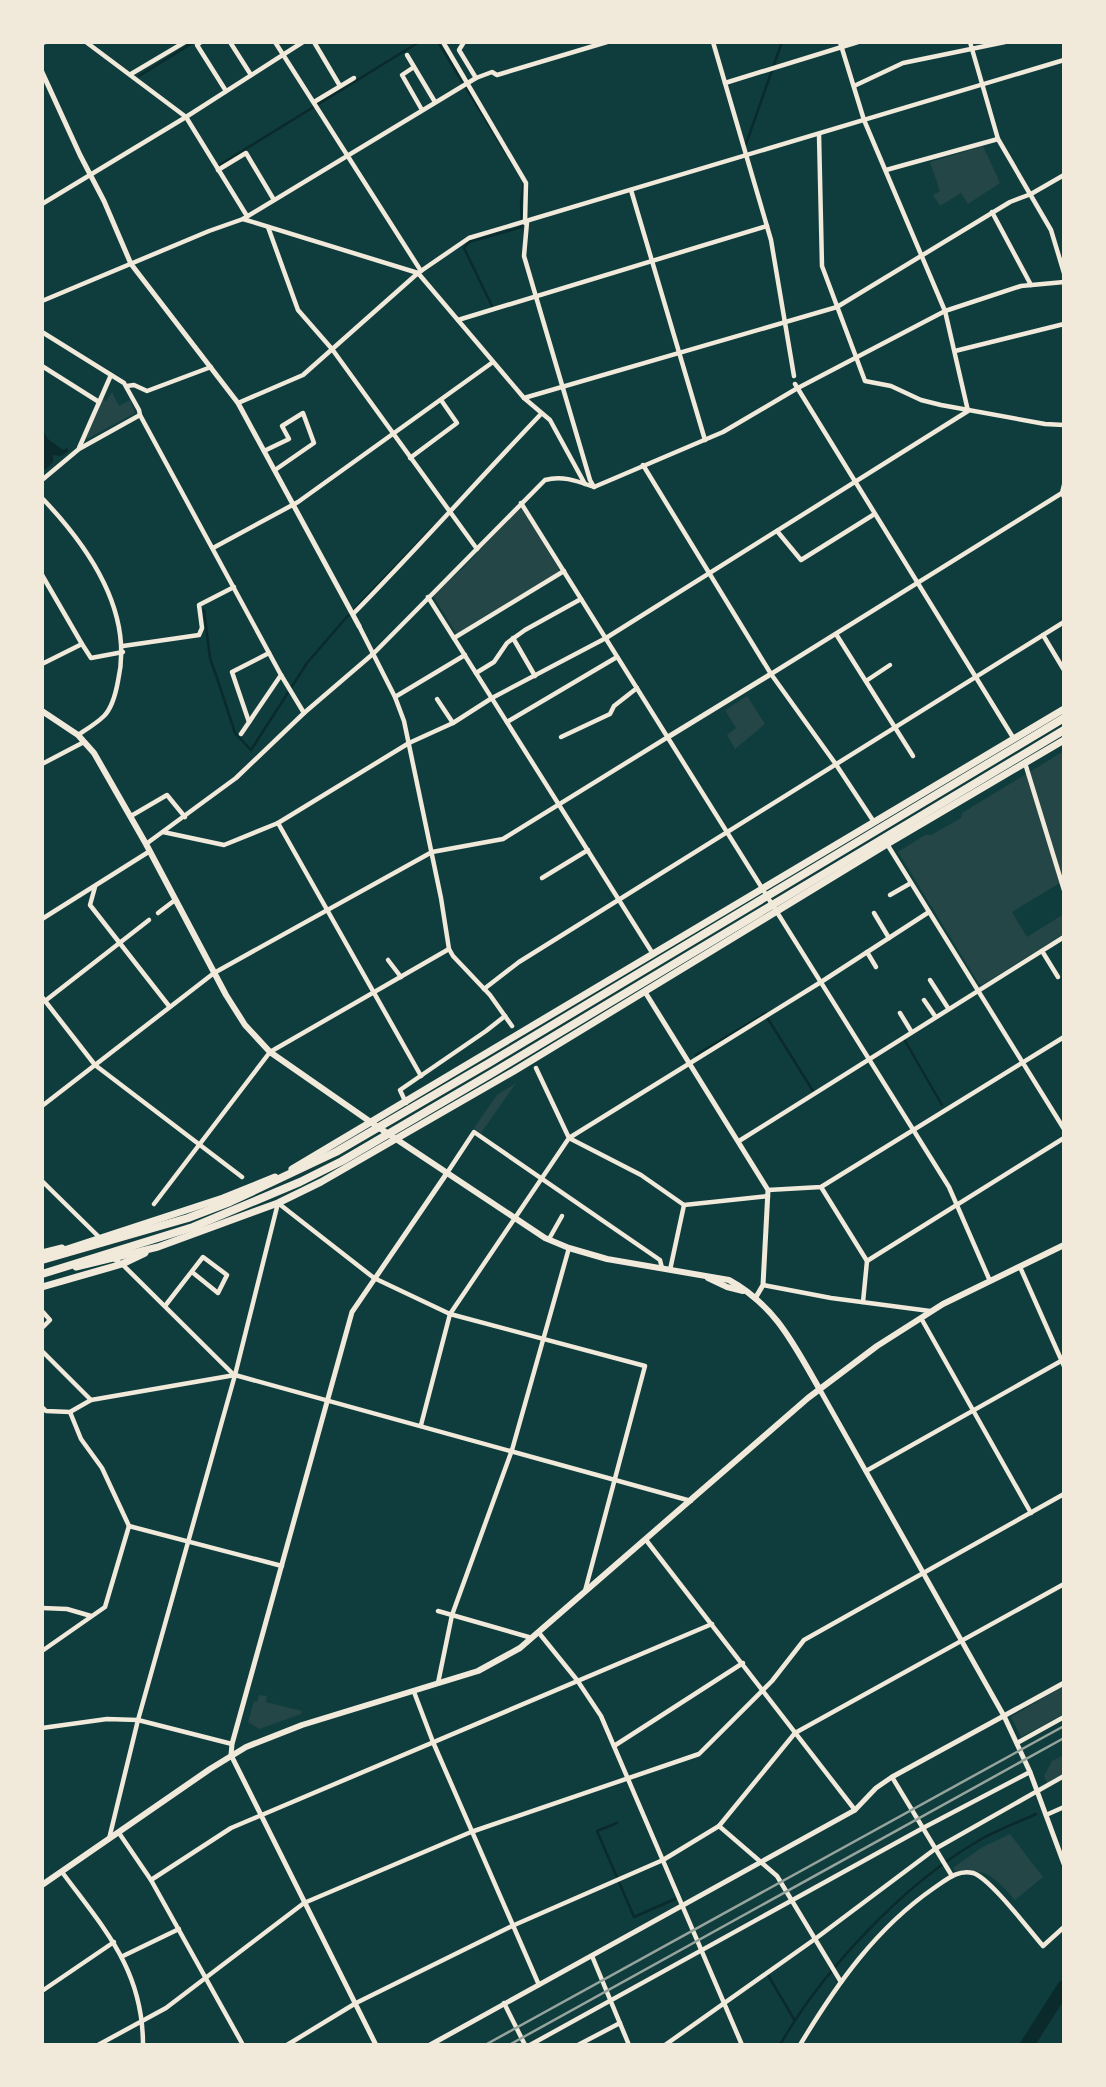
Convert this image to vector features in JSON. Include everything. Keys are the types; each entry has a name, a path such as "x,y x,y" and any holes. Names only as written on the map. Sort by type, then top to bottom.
{"highway":[{"path":"42,1257 223,1198 290,1170 1064,709"},
{"path":"42,1257 188,1218 230,1202 336,1152 1064,718"},
{"path":"42,1275 193,1227 300,1182 342,1161 440,1105 1064,730"},
{"path":"42,1287 122,1264 158,1247 278,1203 321,1182 778,913 887,844 1064,740"},
{"path":"42,1275 158,1247"}],"main road":[{"path":"42,711 78,735 108,775 235,1011 270,1052 549,1240 607,1259 706,1277 755,1297 783,1327 820,1390"},
{"path":"42,1885 231,1755 281,1732 478,1671 520,1648 820,1390 877,1346 930,1311 1064,1245"}],"street":[{"path":"86,42 186,117 245,218 419,272"},
{"path":"131,74 185,42"},
{"path":"201,42 197,45 226,91"},
{"path":"230,42 251,75"},
{"path":"275,42 419,272 524,398 550,420 585,484"},
{"path":"42,204 303,42"},
{"path":"314,42 340,86"},
{"path":"443,42 526,183 524,256 594,487"},
{"path":"464,42 459,50 476,78"},
{"path":"42,301 245,218 476,78 492,72 497,75 607,42"},
{"path":"713,42 767,226 794,376"},
{"path":"725,83 841,44 858,42"},
{"path":"970,42 998,139 1051,230 1064,273"},
{"path":"854,86 904,63 1005,42"},
{"path":"841,44 864,120 945,311 968,411"},
{"path":"407,55 435,102"},
{"path":"238,403 303,375 419,272 468,238 1064,60"},
{"path":"414,67 401,75 422,110"},
{"path":"42,72 131,264 238,403 395,697 409,743 449,949 512,1026"},
{"path":"314,102 354,78"},
{"path":"819,134 822,266 865,381 891,386 921,400 968,411 1064,425"},
{"path":"886,170 998,139"},
{"path":"218,170 246,153 274,200"},
{"path":"524,398 837,307 992,212 1064,176"},
{"path":"631,190 705,440"},
{"path":"992,212 1031,285"},
{"path":"458,320 767,226"},
{"path":"267,227 298,310 332,349 477,549"},
{"path":"42,919 95,887 236,778 304,713 373,653 545,480 568,478 594,487 738,424 795,386 857,359 945,311 1021,286 1064,282"},
{"path":"956,351 1064,324"},
{"path":"42,332 127,386 140,415 304,713"},
{"path":"213,548 298,502 493,362"},
{"path":"42,366 99,402"},
{"path":"127,386 134,385 147,391 211,367"},
{"path":"79,449 111,375"},
{"path":"795,386 1014,739"},
{"path":"411,458 457,423 441,400"},
{"path":"163,832 224,845 278,823 409,743 453,723 492,698 606,638 968,411"},
{"path":"264,451 289,439 282,426 303,413 314,443 275,470"},
{"path":"353,614 541,414"},
{"path":"42,480 79,449 140,415"},
{"path":"643,466 771,674 874,822"},
{"path":"42,1107 214,973 432,852 503,839 1063,495 1064,485"},
{"path":"42,498 88,555 118,616 123,649 115,694 106,715 78,735"},
{"path":"521,503 949,1187 990,1281"},
{"path":"777,531 801,560 873,515"},
{"path":"454,638 564,571"},
{"path":"42,575 92,658 123,649 199,635 202,628 199,606 234,587"},
{"path":"428,597 653,954"},
{"path":"476,673 494,662 513,638 581,599"},
{"path":"484,989 519,962 1064,622"},
{"path":"836,634 913,756"},
{"path":"1043,635 1064,670"},
{"path":"513,638 535,676"},
{"path":"42,664 82,644"},
{"path":"249,722 232,672 269,653"},
{"path":"395,697 465,655"},
{"path":"507,722 617,657"},
{"path":"866,681 890,665"},
{"path":"241,734 281,675"},
{"path":"561,737 610,714 614,706 637,688"},
{"path":"437,699 453,723"},
{"path":"42,764 85,742"},
{"path":"1025,763 1064,890"},
{"path":"131,816 167,794 184,817"},
{"path":"278,823 421,1076"},
{"path":"887,844 1064,1129"},
{"path":"542,878 588,850"},
{"path":"890,895 911,883"},
{"path":"95,887 90,905 169,1006"},
{"path":"158,914 175,900"},
{"path":"421,1426 450,1314 569,1138 929,912"},
{"path":"873,914 889,938"},
{"path":"149,920 44,999 95,1065 242,1177"},
{"path":"738,1141 1064,937"},
{"path":"153,1204 270,1052 449,949"},
{"path":"1042,951 1058,977"},
{"path":"867,952 876,967"},
{"path":"388,960 401,977"},
{"path":"930,980 948,1009"},
{"path":"645,992 768,1193 763,1285 755,1297"},
{"path":"924,1000 935,1016"},
{"path":"900,1013 911,1031"},
{"path":"406,1102 400,1090 505,1016"},
{"path":"536,1068 569,1138 641,1175 684,1205 821,1187 1064,1037"},
{"path":"376,2045 231,1755 352,1312 474,1132 660,1260 662,1269"},
{"path":"867,1261 1064,1138"},
{"path":"42,1181 100,1238"},
{"path":"821,1187 867,1261 863,1302"},
{"path":"109,1839 138,1720 235,1375 278,1203 374,1278 450,1314 645,1366 584,1589 586,1592"},
{"path":"670,1270 684,1205"},
{"path":"549,1240 562,1216"},
{"path":"437,1684 452,1615 512,1450 569,1248"},
{"path":"166,1306 203,1257 227,1275 218,1293 192,1272"},
{"path":"111,1258 122,1264 235,1375"},
{"path":"866,1471 1063,1364 1020,1267"},
{"path":"763,1285 930,1311"},
{"path":"42,1311 50,1320 42,1328"},
{"path":"921,1317 1031,1513"},
{"path":"42,1351 91,1400"},
{"path":"42,1407 46,1411 70,1412 91,1400 235,1375 691,1501"},
{"path":"820,1390 1004,1716 1030,1772 1064,1864"},
{"path":"42,1651 105,1607 129,1526 102,1468 81,1439 70,1412"},
{"path":"97,2045 166,2008 304,1903 471,1832 699,1754 764,1689 804,1640 1064,1494"},
{"path":"129,1526 282,1566"},
{"path":"646,1540 764,1689 855,1810"},
{"path":"287,2045 356,2004 512,1926 663,1860 719,1826 795,1733 1064,1584"},
{"path":"42,1608 67,1609 92,1616"},
{"path":"438,1611 536,1635 577,1681 601,1716 742,2045"},
{"path":"151,1880 231,1828 712,1624"},
{"path":"614,1746 743,1663"},
{"path":"430,2045 855,1810 876,1788 892,1777 1064,1683"},
{"path":"414,1692 471,1832 539,1985"},
{"path":"1017,1743 1064,1717"},
{"path":"42,1728 107,1719 138,1720 232,1744"},
{"path":"504,2003 528,2045 1030,1772"},
{"path":"665,2045 815,1940 935,1849 1064,1776"},
{"path":"892,1777 952,1876"},
{"path":"1046,1815 1064,1807"},
{"path":"719,1826 777,1876 841,1982"},
{"path":"119,1833 151,1880 243,2045"},
{"path":"62,1871 123,1956 143,2021 143,2045"},
{"path":"800,2045 841,1982 873,1942 901,1914 952,1876 967,1872 982,1877 1043,1946 1064,1927"},
{"path":"123,1956 179,1929"},
{"path":"42,1991 114,1942"},
{"path":"591,1955 629,2045"},
{"path":"578,2045 620,2023"}],"shaded area":[{"path":"983,146 1000,183 968,204 961,193 940,206 933,195 940,191 930,162"},
{"path":"112,392 119,406 130,400 135,413 87,439 85,437 103,398 106,402"},
{"path":"44,432 48,439 63,450 67,448 69,451 61,456 53,455 53,462 45,470 42,466"},
{"path":"519,508 522,508 560,571 456,633 432,594 462,569"},
{"path":"747,696 765,724 735,749 727,735 736,728 725,710"},
{"path":"1064,751 1064,884 1058,884 1012,912 1027,937 1064,914 1064,934 982,985 979,984 898,852 925,835 931,835 961,818 962,813"},
{"path":"516,1083 481,1133 474,1128 497,1095"},
{"path":"1064,1686 1064,1714 1021,1737 1011,1717"},
{"path":"259,1695 267,1696 266,1702 302,1711 301,1714 259,1729 248,1722 254,1701 257,1702"},
{"path":"1064,1755 1064,1774 1047,1783 1044,1776 1052,1761"},
{"path":"1010,1834 1043,1877 1015,1900 990,1876 976,1871 956,1872 953,1868 981,1848"}],"waterway":[{"path":"139,76 194,42"},
{"path":"218,166 419,42"},
{"path":"438,42 506,153"},
{"path":"746,144 782,42"},
{"path":"492,306 464,248 469,242 522,227 524,182"},
{"path":"204,610 210,658 235,733 251,750 307,663 433,527"},
{"path":"696,1055 766,1013"},
{"path":"768,1019 813,1091"},
{"path":"904,1039 942,1105"},
{"path":"780,2045 818,1988 867,1931 894,1905 950,1859 978,1841 1036,1814"},
{"path":"617,1823 597,1831 634,1917 675,1899"},
{"path":"768,1975 795,2021"},
{"path":"1027,2045 1064,1987"}],"railway":[{"path":"485,2045 1064,1726"},
{"path":"509,2045 1064,1738"}]}
